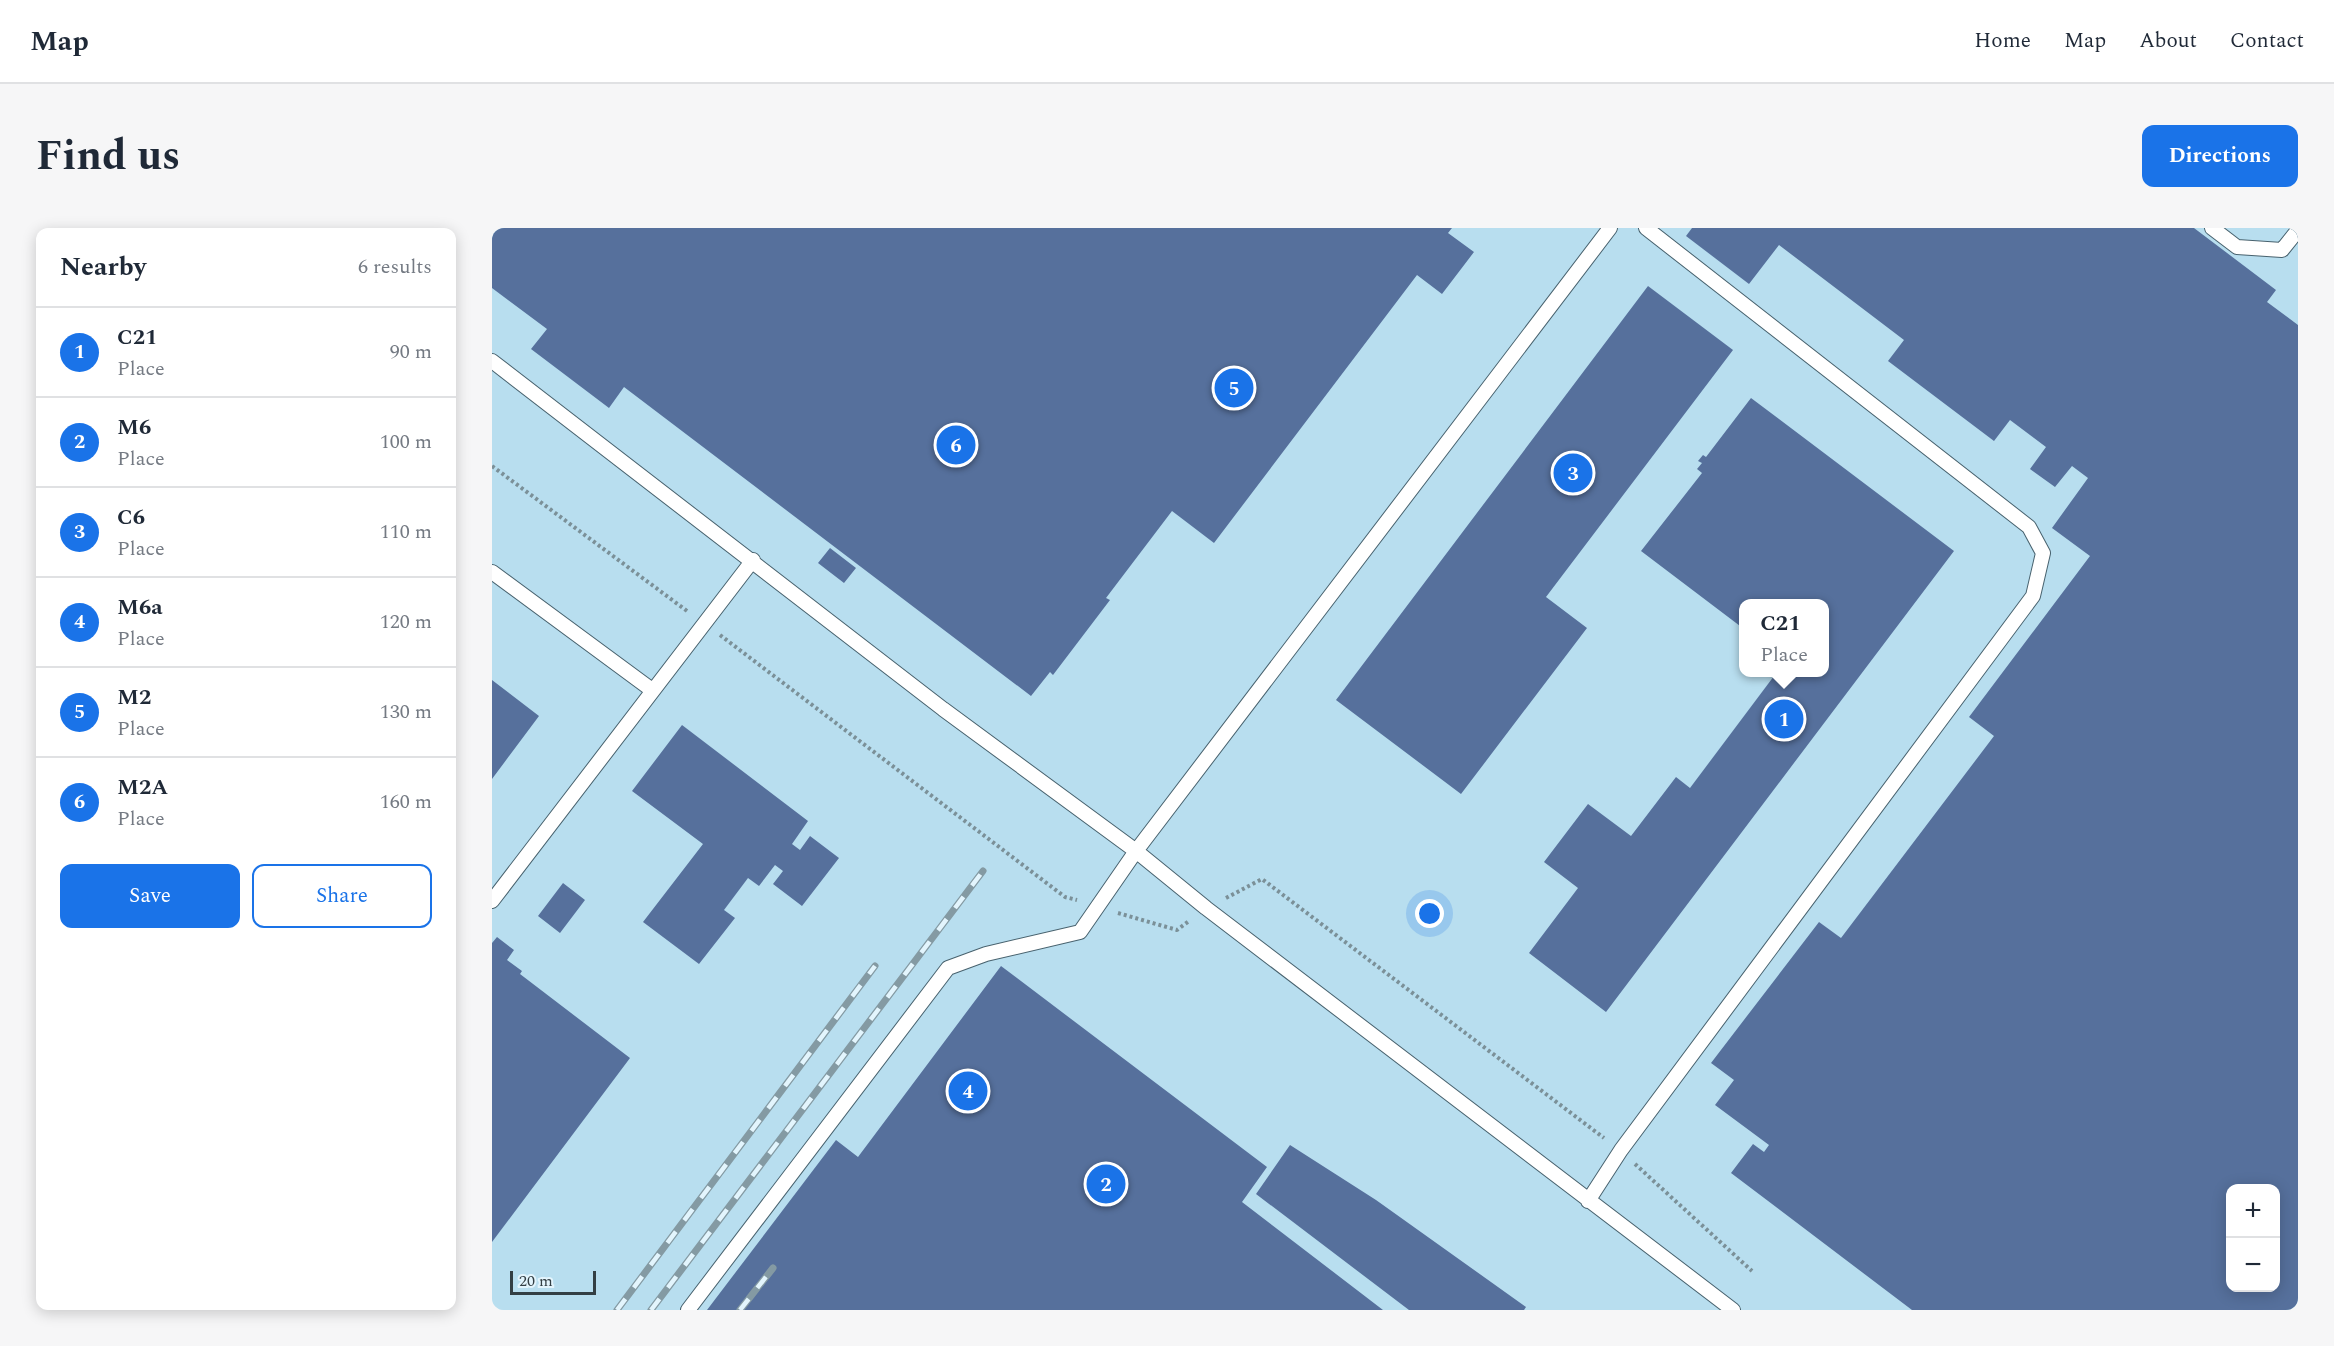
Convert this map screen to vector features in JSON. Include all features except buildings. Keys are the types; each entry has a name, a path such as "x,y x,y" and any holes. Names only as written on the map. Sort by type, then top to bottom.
{"lane":[{"path":"688,1310 948,968 986,954 1080,932 1136,851 1610,228"},
{"path":"1588,1201 1621,1150 2033,596 2043,553 2029,526 1646,228"},
{"path":"2212,228 2237,247 2282,250 2298,230"},
{"path":"492,361 753,560 943,709 1136,851 1588,1201 1733,1310"},
{"path":"492,901 753,560"},
{"path":"492,572 652,690"}],"shaded area":[{"path":"492,228 2298,228 2298,1310 492,1310"}],"railway":[{"path":"651,1310 983,871"},
{"path":"617,1310 875,966"},
{"path":"740,1310 773,1268"}],"place":[{"name":"M2","path":"1234,388"},
{"name":"M2A","path":"956,445"},
{"name":"C6","path":"1573,473"},
{"name":"C21","path":"1784,719"},
{"name":"M6a","path":"968,1091"},
{"name":"M6","path":"1106,1184"}]}
